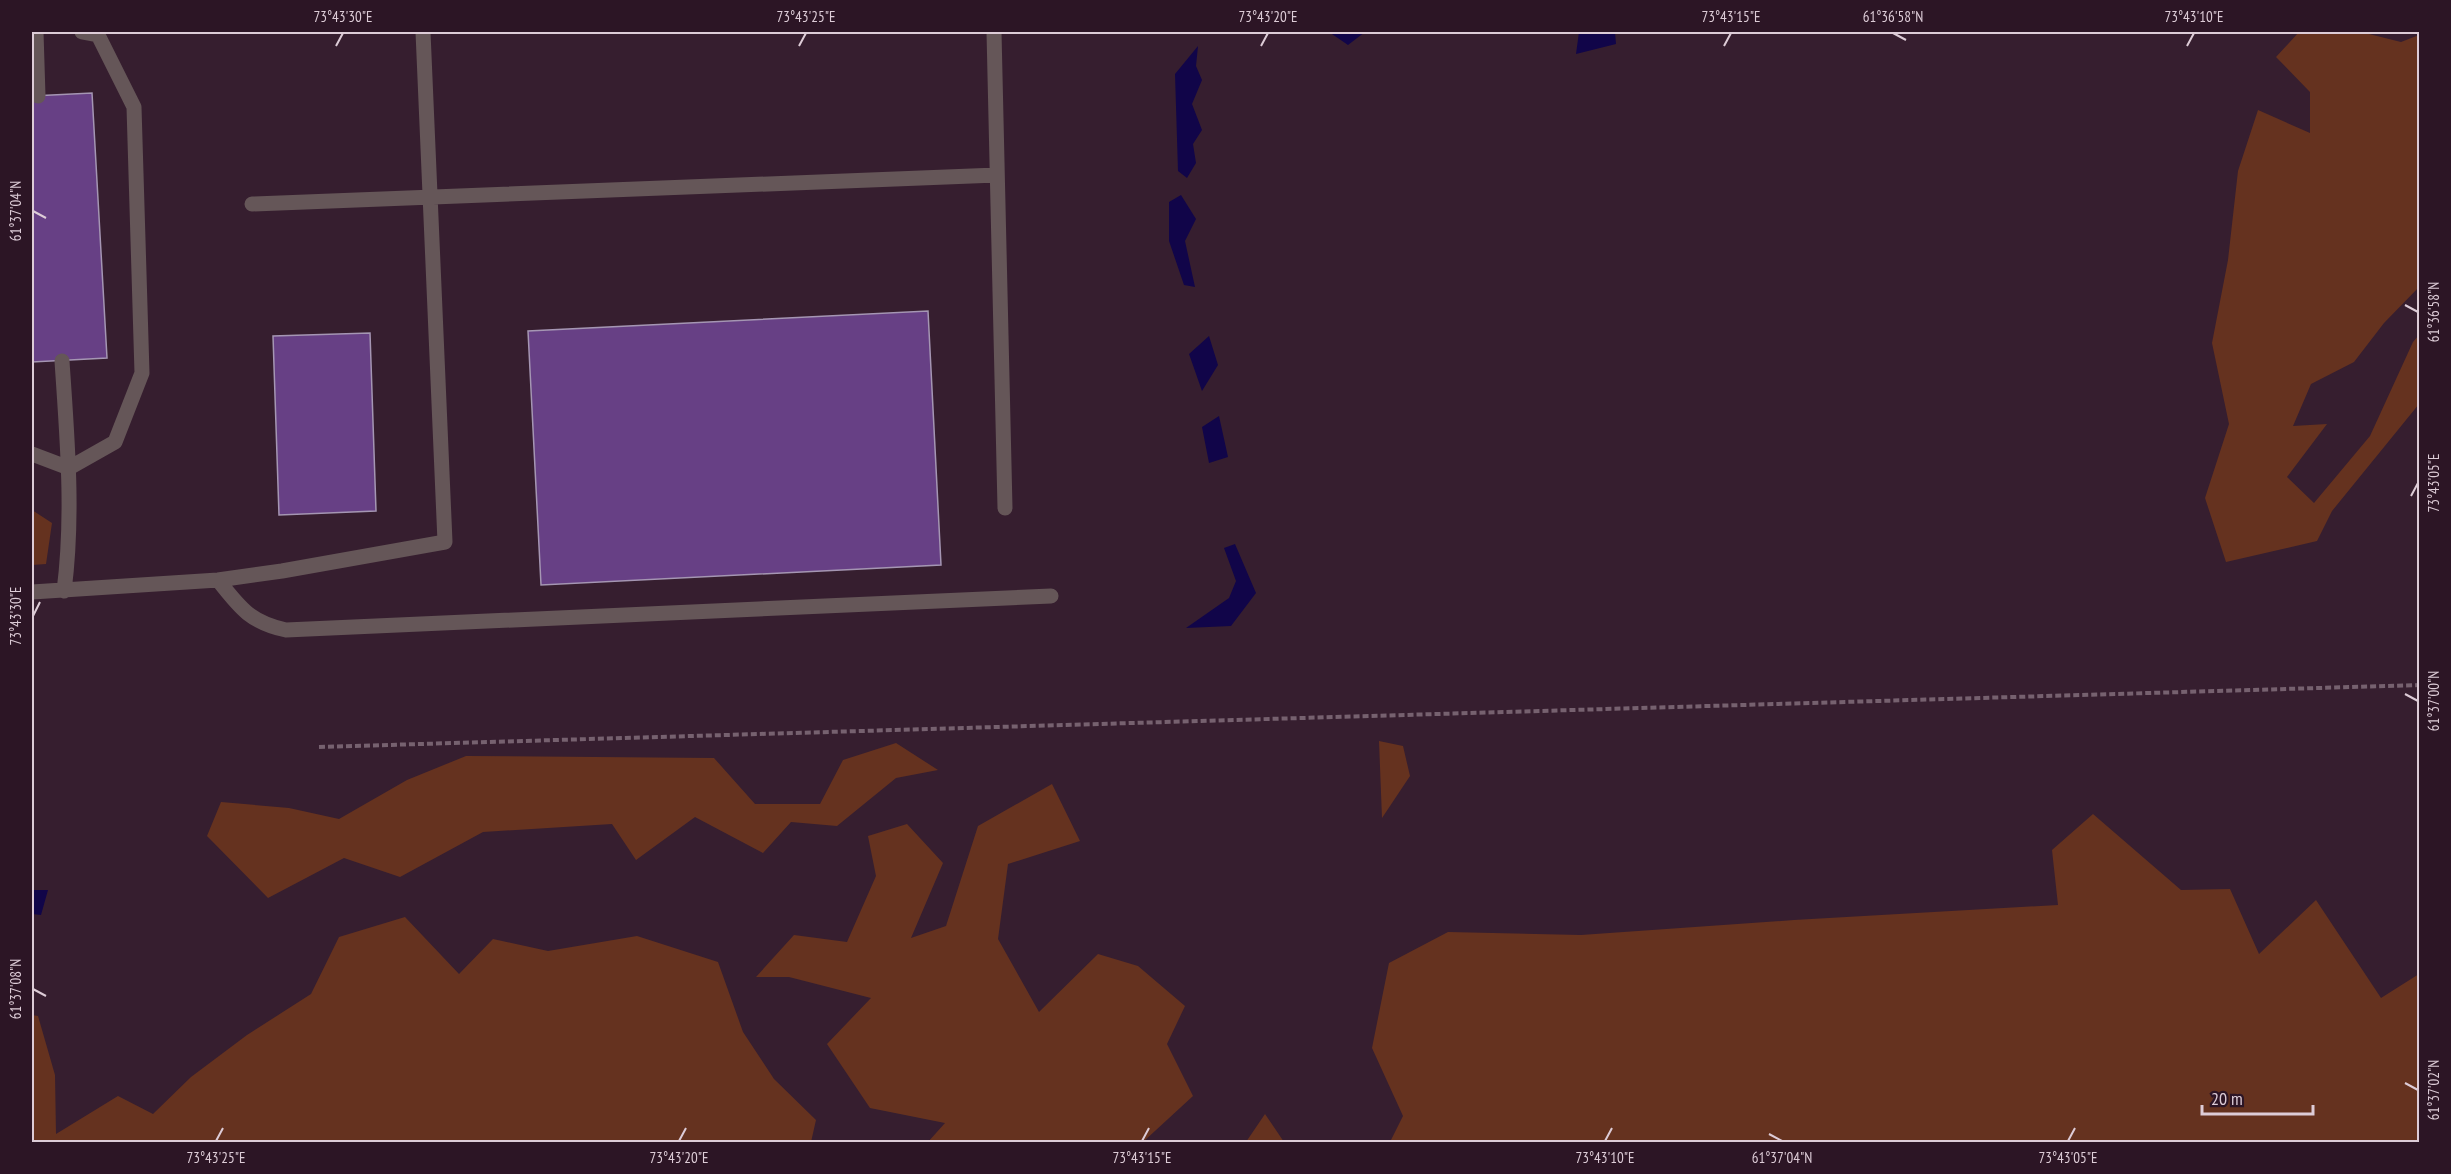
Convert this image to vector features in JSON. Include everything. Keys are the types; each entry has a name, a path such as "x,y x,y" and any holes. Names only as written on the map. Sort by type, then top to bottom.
{"lane":[{"path":"36,32 38,96"},
{"path":"69,468 115,442 142,373 134,107 98,35 82,32"},
{"path":"32,592 218,580 282,572 445,542 423,32"},
{"path":"994,32 1005,508"},
{"path":"252,204 997,175"},
{"path":"62,361 69,468 68,563 64,591"},
{"path":"32,454 69,468"},
{"path":"218,580 243,612 269,626 286,630 1051,596"}],"path":[{"path":"319,747 2420,685"}],"shaded area":[{"path":"1329,32 1365,32 1348,45"},
{"path":"1579,32 1615,32 1616,44 1576,54"},
{"path":"2299,32 2361,32 2401,42 2419,35 2420,286 2384,323 2354,362 2311,384 2293,426 2327,424 2287,477 2314,503 2370,436 2413,342 2419,335 2419,404 2332,511 2317,541 2226,562 2205,498 2229,424 2212,343 2228,260 2238,171 2258,110 2310,133 2310,92 2276,57"},
{"path":"1198,46 1196,66 1202,80 1192,104 1202,130 1193,144 1196,163 1187,178 1178,171 1175,74"},
{"path":"1181,195 1196,219 1185,241 1195,287 1184,285 1169,241 1169,202"},
{"path":"1209,336 1218,365 1202,391 1189,354"},
{"path":"1219,416 1228,457 1209,463 1202,427"},
{"path":"32,510 52,523 46,564 32,565"},
{"path":"1235,544 1256,593 1231,626 1186,628 1229,598 1236,581 1224,548"},
{"path":"1379,741 1403,746 1410,776 1382,818"},
{"path":"896,743 938,770 896,778 837,826 791,822 763,853 695,817 636,860 612,824 483,832 400,877 344,858 268,898 207,836 221,802 289,808 339,819 407,780 466,756 714,758 755,804 820,804 843,760"},
{"path":"1052,784 1080,841 1008,864 998,939 1039,1012 1098,954 1138,966 1185,1006 1167,1044 1193,1096 1143,1142 928,1142 945,1123 870,1108 827,1044 871,998 789,977 756,977 794,935 847,942 876,876 868,836 907,824 943,863 911,938 946,926 978,826"},
{"path":"2093,814 2181,890 2230,889 2259,954 2316,900 2381,998 2419,974 2419,1142 1390,1142 1403,1116 1372,1048 1389,963 1448,932 1581,935 2058,905 2052,850"},
{"path":"32,890 48,890 41,915 32,914"},
{"path":"405,917 459,974 493,939 548,951 637,936 718,962 743,1032 774,1079 816,1120 811,1142 32,1142 32,1015 38,1016 55,1075 56,1134 118,1096 153,1114 191,1077 247,1035 311,994 339,937"},
{"path":"1265,1114 1284,1142 1246,1142"}],"building":[{"path":"92,93 107,358 32,362 32,96"},
{"path":"928,311 941,565 541,585 528,331"},
{"path":"370,333 376,511 279,515 273,336"}]}
